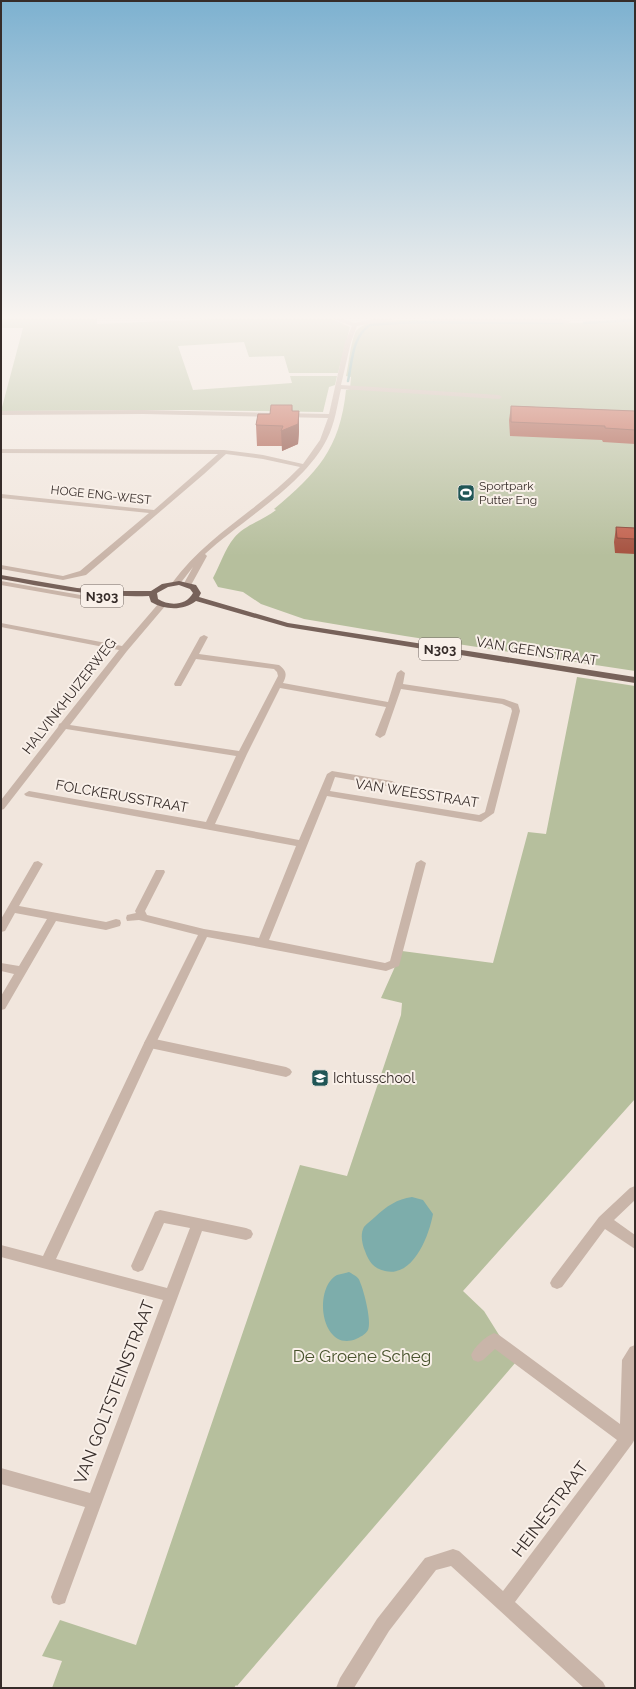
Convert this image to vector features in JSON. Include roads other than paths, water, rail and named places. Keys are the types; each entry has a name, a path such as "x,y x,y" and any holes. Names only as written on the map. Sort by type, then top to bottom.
{"main road":[{"name":"N303","path":"1,577 119,599 154,596 160,587 176,583 187,584"},
{"path":"187,584 196,591 192,600"},
{"path":"154,596 162,605"},
{"name":"N303","path":"162,605 179,606 192,600"},
{"name":"VAN GEENSTRAAT","path":"192,600 287,625 323,632 635,680"}],"street":[{"path":"176,583 198,556 305,466 325,438 336,398"},
{"path":"1,413 143,412 332,416"},
{"path":"1,451 224,452 263,457 305,466"},
{"name":"HOGE ENG-WEST","path":"1,496 156,512 224,452"},
{"path":"1,567 63,578 77,576 83,573 156,512"},
{"path":"187,584 208,547"},
{"path":"1,583 92,599"},
{"name":"HALVINKHUIZERWEG","path":"1,807 62,726 124,649 162,605"},
{"path":"1,625 124,649"},
{"path":"178,684 204,637"},
{"path":"194,656 276,667 281,671 282,676 242,754 209,826"},
{"path":"380,735 398,686 401,673"},
{"path":"278,685 390,705"},
{"name":"VAN WEESSTRAAT","path":"326,793 481,819 489,813 516,712 515,706 504,702 398,686"},
{"path":"62,726 242,754"},
{"name":"VAN WEESSTRAAT","path":"262,943 302,844 326,793 332,774 392,784"},
{"name":"FOLCKERUSSTRAAT","path":"30,794 302,844"},
{"path":"1,928 38,864"},
{"path":"160,872 140,911 142,918 147,921 386,967 395,963 422,864"},
{"path":"13,909 106,926 116,923"},
{"path":"131,918 142,916"},
{"path":"1,1006 53,917"},
{"path":"46,1263 150,1043 204,933"},
{"path":"1,967 21,972"},
{"path":"150,1043 286,1072"},
{"path":"557,1283 604,1221 635,1192"},
{"path":"138,1266 160,1216 246,1234"},
{"path":"604,1221 635,1243"},
{"name":"VAN GOLTSTEINSTRAAT","path":"59,1596 198,1225"},
{"name":"VAN GOLTSTEINSTRAAT","path":"1,1251 172,1296"},
{"path":"478,1354 494,1340 627,1439"},
{"path":"627,1439 629,1360 635,1352"},
{"name":"HEINESTRAAT","path":"504,1603 627,1439"},
{"name":"VAN GOLTSTEINSTRAAT","path":"1,1476 93,1502"},
{"path":"345,1688 346,1684 383,1625 432,1564 453,1557 597,1688"}],"water":[{"path":"412,1197 423,1200 433,1214 428,1233 423,1244 411,1262 404,1268 395,1271 385,1271 377,1268 370,1261 362,1242 364,1227 388,1206 402,1199"},
{"path":"349,1272 359,1279 364,1292 369,1326 368,1330 362,1336 356,1339 344,1341 335,1337 328,1329 324,1318 323,1305 329,1282 337,1275"}],"place":[{"name":"Sportpark Putter Eng","path":"466,493"},
{"name":"Ichtusschool","path":"320,1078"}],"park label":[{"name":"De Groene Scheg","path":"362,1356"}]}
